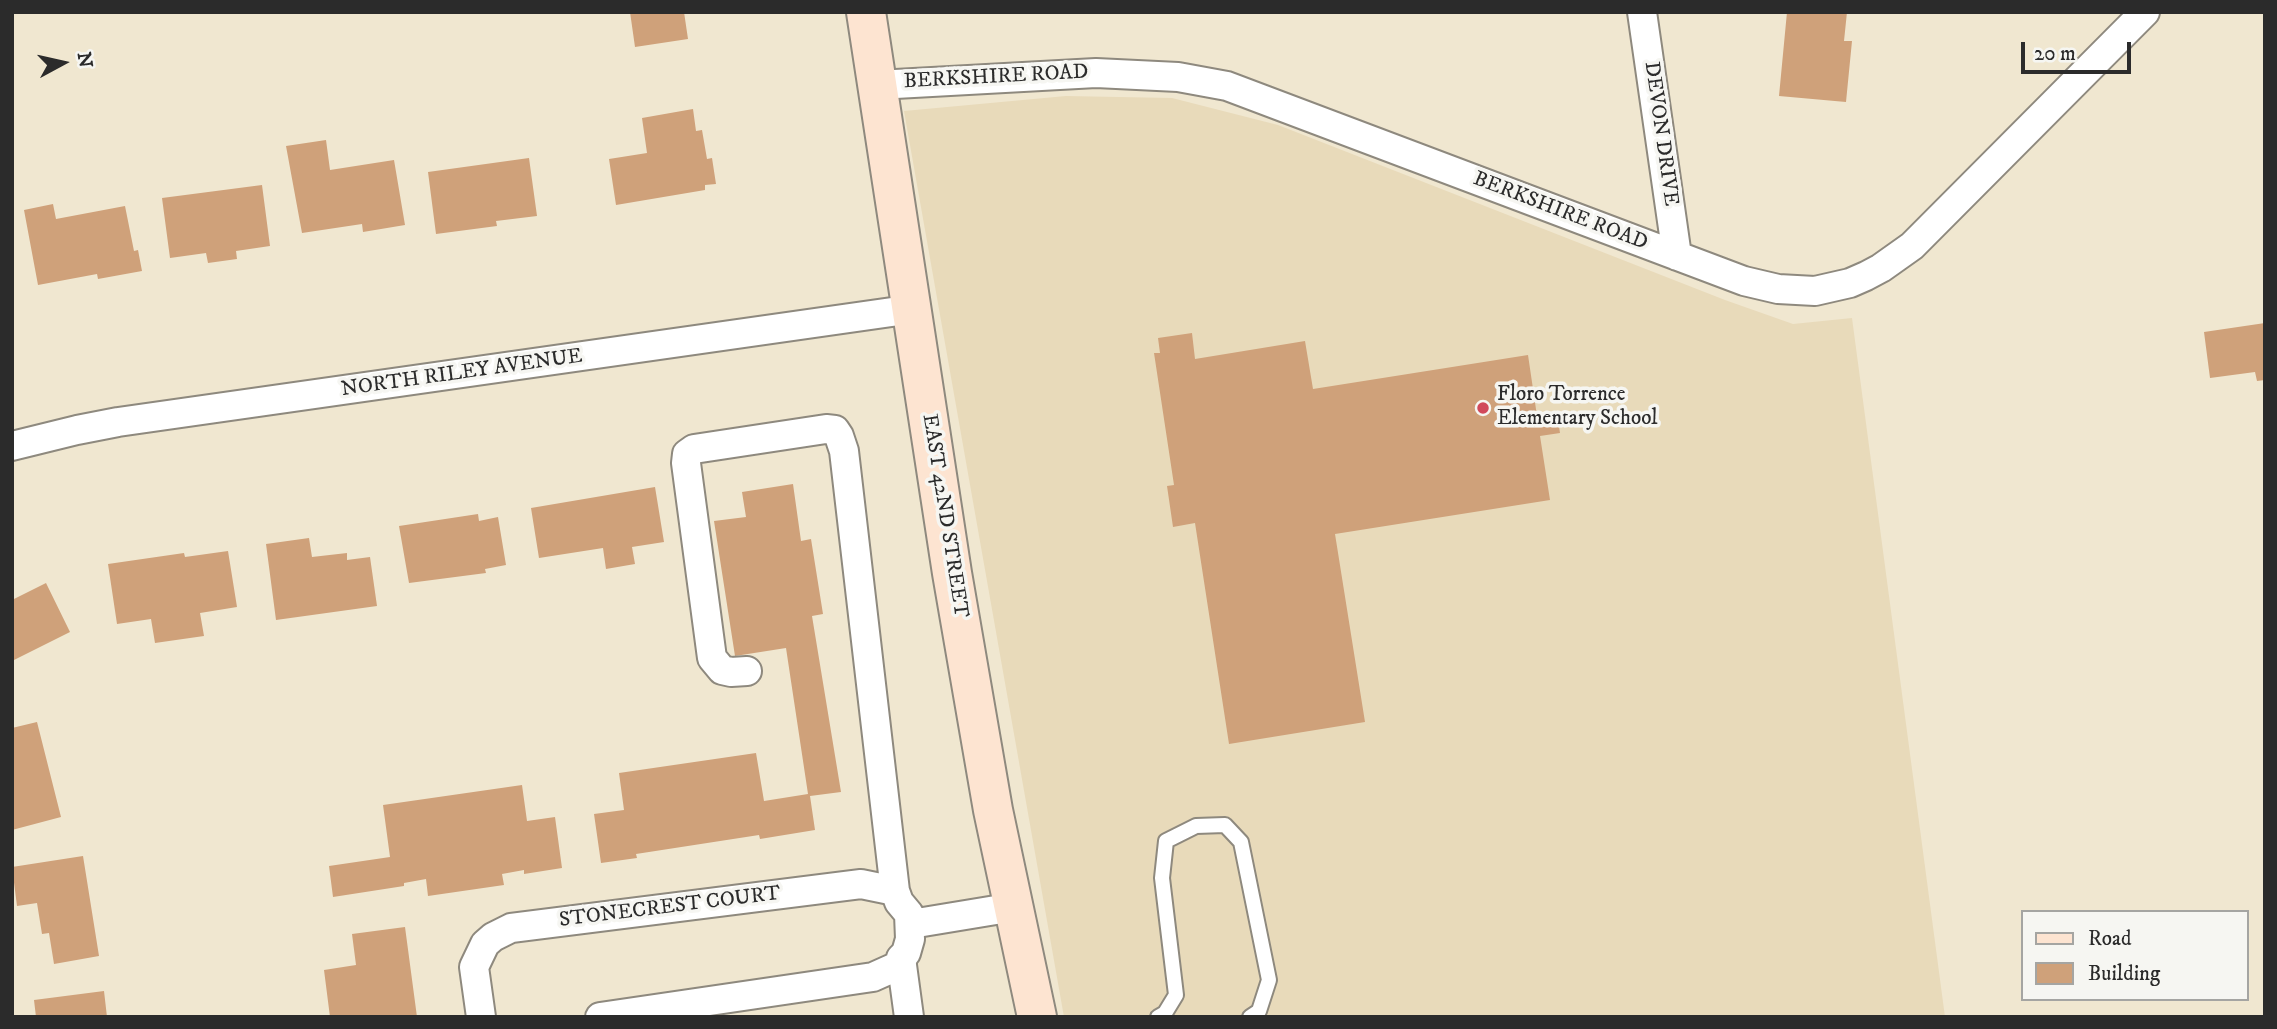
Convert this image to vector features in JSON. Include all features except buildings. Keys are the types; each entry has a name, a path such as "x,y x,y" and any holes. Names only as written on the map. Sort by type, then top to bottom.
{"street":[{"name":"EAST 42ND STREET","path":"866,12 952,573 993,810 1037,1017"},
{"name":"DEVON DRIVE","path":"1642,12 1677,256"},
{"name":"BERKSHIRE ROAD","path":"877,85 1096,73 1178,77 1227,86 1744,281 1795,291 1815,290 1850,283 1874,272 1912,246 2146,12"},
{"name":"NORTH RILEY AVENUE","path":"12,446 117,422 912,309"},
{"path":"747,671 722,670 712,658 687,454 694,449 826,429 835,430 844,451 895,891 909,914 911,924 906,953 901,958 909,1017"},
{"name":"STONECREST COURT","path":"481,1017 474,967 485,944 511,929 861,884 895,891"},
{"path":"911,924 1014,907"},
{"path":"600,1017 873,977 902,964"}],"lane":[{"path":"1158,1017 1165,1013 1176,995 1162,878 1166,841 1196,826 1225,825 1241,842 1269,980 1259,1011 1250,1017"}],"shaded area":[{"path":"1066,96 1172,98 1278,125 1725,300 1793,324 1852,318 1945,1017 1064,1017 904,111"}],"place":[{"name":"Floro Torrence Elementary School","path":"1483,408"}]}
